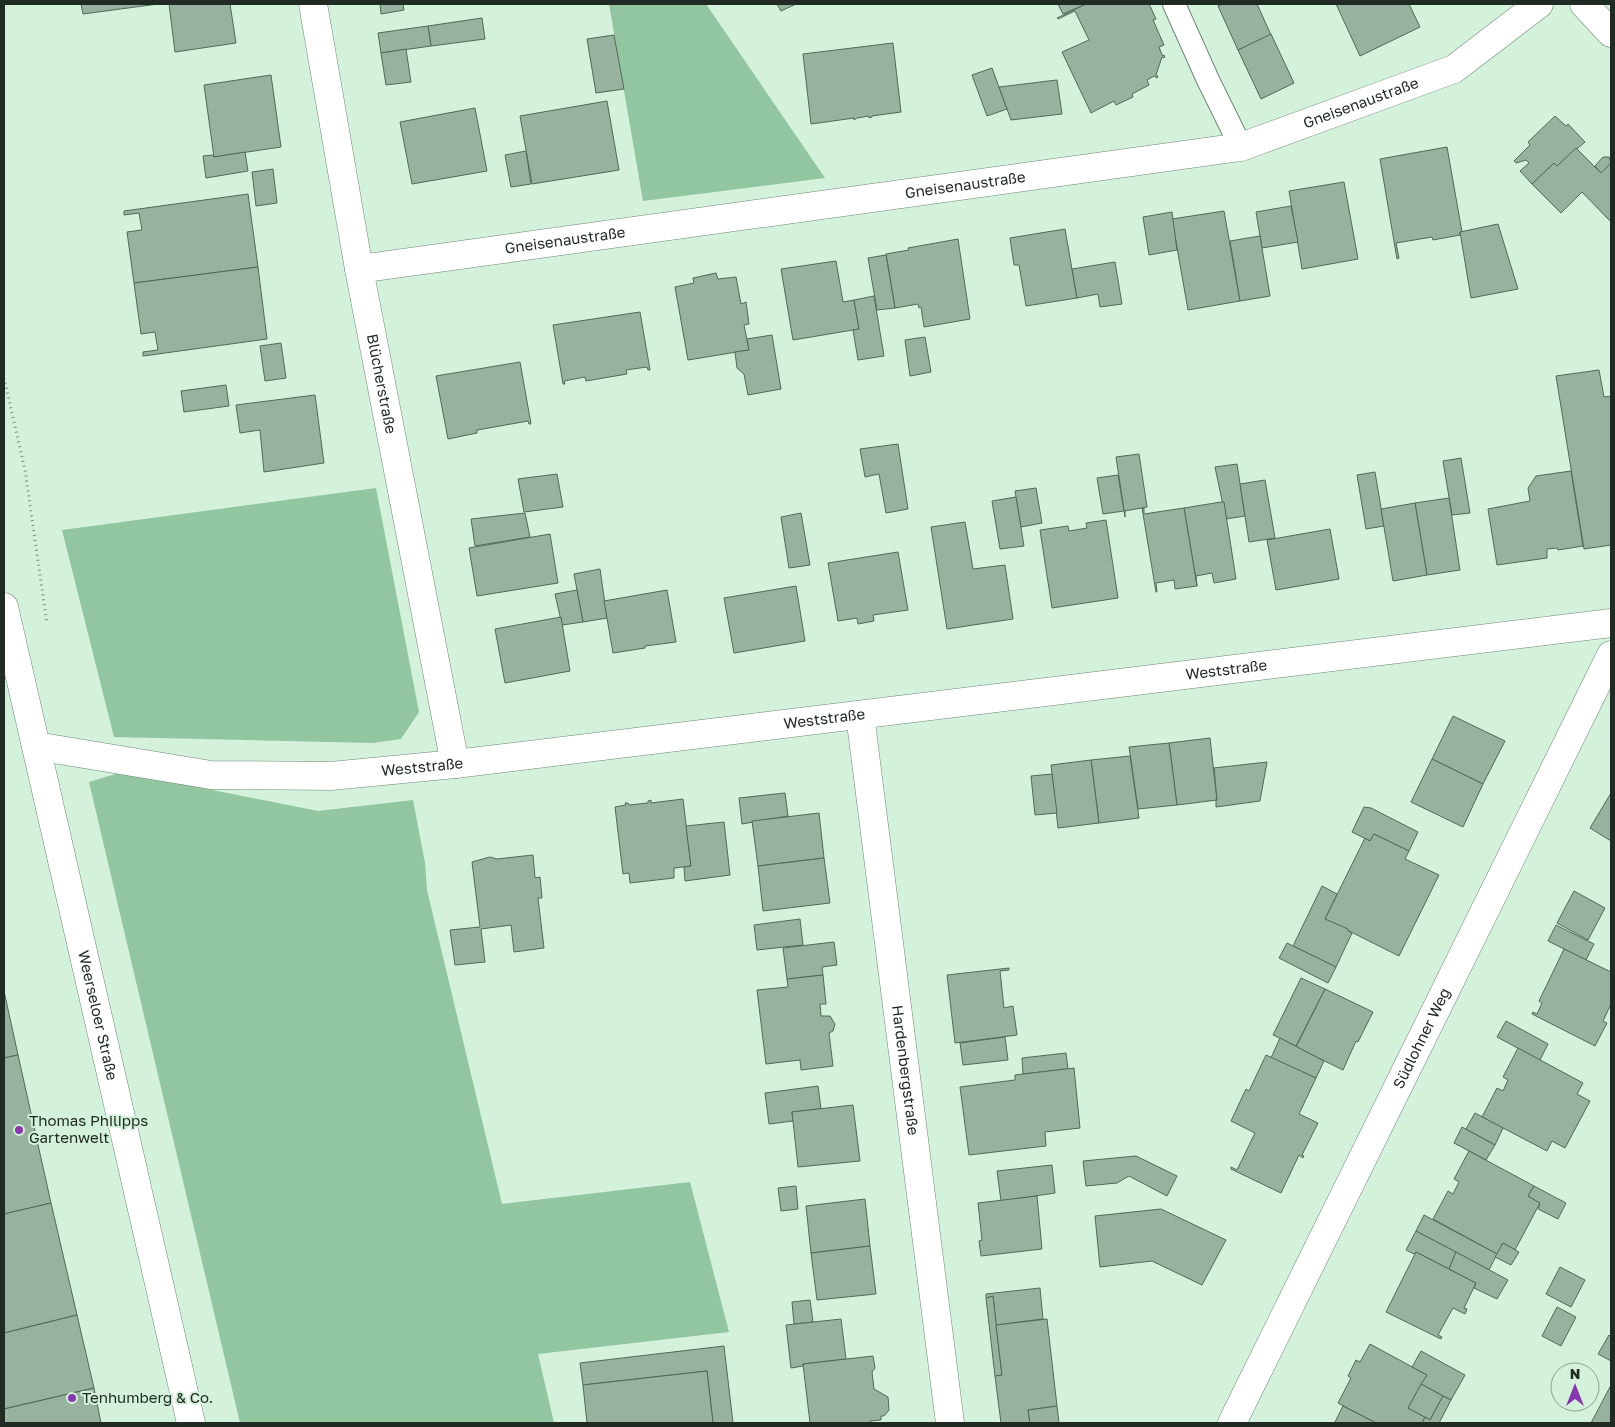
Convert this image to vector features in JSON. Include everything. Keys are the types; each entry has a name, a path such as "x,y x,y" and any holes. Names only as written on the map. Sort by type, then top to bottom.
{"street":[{"name":"Blücherstraße","path":"313,4 359,269 455,764"},
{"name":"Gneisenaustraße","path":"359,269 1241,146 1454,69 1539,4"},
{"path":"1584,4 1611,33"},
{"name":"Weerseloer Straße","path":"4,607 191,1423"},
{"name":"Weststraße","path":"36,746 211,775 330,776 455,764 1611,623"},
{"name":"Südlohner Weg","path":"1232,1423 1611,655"},
{"name":"Hardenbergstraße","path":"860,715 950,1423"}],"lane":[{"path":"1174,4 1208,80 1241,146"}],"green space":[{"path":"609,4 706,4 825,178 643,201"},
{"path":"376,488 419,712 401,739 373,743 114,737 62,530"},
{"path":"122,772 318,811 413,800 425,863 427,890 502,1204 690,1182 729,1332 538,1354 554,1423 240,1423 89,782"}],"building":[{"path":"81,4 158,4 83,14"},
{"path":"169,4 230,4 236,43 175,52"},
{"path":"380,4 403,4 404,10 381,14"},
{"path":"777,4 796,4 781,11"},
{"path":"1058,4 1086,4 1063,14"},
{"path":"1086,4 1149,4 1156,19 1153,20 1164,45 1159,47 1162,55 1165,56 1164,58 1162,57 1156,75 1158,76 1157,78 1154,76 1147,80 1149,85 1132,94 1133,97 1116,105 1114,101 1091,113 1062,52 1089,40 1075,11 1057,18"},
{"path":"1223,4 1257,4 1271,35 1238,50 1218,6"},
{"path":"1336,4 1409,4 1420,27 1360,56"},
{"path":"482,18 485,39 431,46 428,26"},
{"path":"428,26 431,46 381,53 378,33"},
{"path":"1271,34 1294,83 1261,99 1238,50"},
{"path":"614,35 624,89 596,93 587,39"},
{"path":"893,43 901,112 854,120 854,118 811,124 803,54"},
{"path":"406,49 411,82 386,85 381,53"},
{"path":"992,68 1007,109 987,116 972,75"},
{"path":"271,75 281,147 214,157 204,85"},
{"path":"1057,80 1062,114 1011,120 999,87"},
{"path":"607,101 619,170 532,184 520,116"},
{"path":"475,108 487,171 412,184 400,122"},
{"path":"1555,116 1566,126 1568,124 1585,142 1557,166 1554,163 1532,184 1520,171 1529,163 1526,160 1516,163 1514,161 1530,145 1528,142"},
{"path":"1447,147 1462,232 1460,232 1460,235 1433,240 1432,237 1396,243 1399,258 1397,259 1380,159"},
{"path":"1576,148 1601,173 1611,163 1611,222 1582,192 1561,213 1532,184 1554,163 1557,166"},
{"path":"526,151 531,184 511,187 505,155"},
{"path":"245,152 248,171 206,178 203,156 213,155 214,157"},
{"path":"1603,157 1609,157 1611,163 1601,173 1595,166"},
{"path":"273,169 277,203 256,206 252,172"},
{"path":"1344,182 1358,259 1302,269 1289,191"},
{"path":"248,194 258,267 134,283 127,232 142,230 139,213 124,215 124,211"},
{"path":"1291,206 1298,242 1262,248 1256,212"},
{"path":"1224,211 1240,301 1188,310 1172,219"},
{"path":"1172,212 1177,250 1149,255 1143,217"},
{"path":"1498,224 1518,289 1471,298 1460,232"},
{"path":"1065,229 1077,298 1026,306 1019,265 1014,265 1010,238"},
{"path":"1260,236 1270,296 1240,301 1230,241"},
{"path":"958,239 970,319 924,327 921,307 919,308 918,304 895,308 886,254"},
{"path":"886,255 895,308 877,310 868,258"},
{"path":"836,261 843,302 854,300 859,329 793,340 781,269"},
{"path":"1115,262 1122,304 1100,307 1098,294 1077,298 1072,269"},
{"path":"258,267 267,339 143,356 143,352 158,350 155,332 141,334 134,283"},
{"path":"716,273 718,279 736,277 741,304 746,302 749,324 744,325 749,350 688,360 675,287 694,283 693,278"},
{"path":"874,296 884,356 858,360 853,330 859,329 854,300"},
{"path":"640,312 650,370 647,367 626,370 627,374 586,381 585,377 564,381 565,384 563,384 553,325"},
{"path":"772,335 781,389 748,395 744,374 737,368 735,352 749,350 747,339"},
{"path":"925,337 931,372 910,376 905,340"},
{"path":"281,343 286,378 265,381 260,346"},
{"path":"520,362 531,424 528,421 477,430 477,433 448,439 436,376"},
{"path":"1599,370 1604,397 1611,396 1611,545 1584,549 1556,376"},
{"path":"226,385 229,406 184,412 181,391"},
{"path":"315,395 324,463 264,472 260,430 240,433 236,405"},
{"path":"898,444 908,509 886,513 879,474 865,477 860,449"},
{"path":"1139,454 1147,507 1125,511 1125,517 1116,457"},
{"path":"1461,458 1470,513 1452,515 1443,461"},
{"path":"1237,464 1245,516 1226,519 1215,467"},
{"path":"1571,471 1583,546 1558,550 1557,548 1547,549 1547,558 1497,565 1488,509 1530,501 1528,488 1536,476"},
{"path":"1375,472 1384,526 1366,529 1357,475"},
{"path":"557,474 563,507 524,512 518,479"},
{"path":"1118,475 1124,511 1103,514 1097,478"},
{"path":"1265,480 1275,538 1249,542 1240,484"},
{"path":"1036,488 1042,523 1021,527 1015,491"},
{"path":"1016,497 1024,546 1000,549 992,501"},
{"path":"1449,498 1460,570 1427,575 1415,503"},
{"path":"1224,502 1236,579 1214,583 1212,573 1196,576 1197,586 1184,508"},
{"path":"1415,503 1427,575 1393,581 1381,509"},
{"path":"1142,508 1144,508 1144,514 1184,508 1197,586 1175,589 1174,580 1156,583 1156,592"},
{"path":"525,513 530,537 475,546 471,519"},
{"path":"801,513 810,565 789,568 781,517"},
{"path":"1106,520 1118,598 1052,608 1040,530 1068,526 1069,531 1087,528 1086,523"},
{"path":"965,522 973,569 1005,565 1013,619 947,629 931,527"},
{"path":"1330,529 1339,579 1276,590 1267,540"},
{"path":"550,534 558,583 477,596 469,548"},
{"path":"898,552 908,610 873,615 874,621 858,624 857,618 838,621 828,563"},
{"path":"600,569 607,618 583,622 574,574"},
{"path":"796,586 805,641 734,653 724,598"},
{"path":"577,590 583,622 562,625 555,594"},
{"path":"667,590 676,642 613,653 604,601"},
{"path":"561,617 570,671 505,683 495,629"},
{"path":"1453,716 1505,741 1483,784 1432,759"},
{"path":"1210,738 1217,800 1177,805 1169,743"},
{"path":"1169,743 1177,805 1138,809 1129,747"},
{"path":"1130,756 1139,818 1099,823 1091,760"},
{"path":"1432,759 1483,784 1463,827 1411,802"},
{"path":"1091,760 1099,823 1058,828 1051,765"},
{"path":"1267,762 1260,801 1216,807 1214,768"},
{"path":"1052,774 1057,813 1035,815 1031,776"},
{"path":"785,793 788,816 742,824 739,798"},
{"path":"1611,793 1611,841 1590,828"},
{"path":"683,799 691,866 674,868 674,878 630,883 629,873 623,874 615,807 626,805 625,803 629,805 648,803 651,800 651,803"},
{"path":"1364,807 1371,808 1418,832 1409,851 1374,834 1370,841 1352,832"},
{"path":"819,813 824,858 758,866 752,821"},
{"path":"724,822 730,875 685,881 684,867 691,866 686,826"},
{"path":"1374,834 1409,851 1405,859 1439,875 1399,956 1325,919 1365,838 1370,841"},
{"path":"533,855 535,878 540,877 542,898 538,898 544,948 514,952 511,925 481,929 485,962 455,965 450,930 480,927 472,862 490,857 497,859"},
{"path":"824,858 830,903 763,911 758,866"},
{"path":"1322,886 1337,894 1325,919 1348,929 1352,933 1336,967 1293,946"},
{"path":"1574,891 1605,908 1588,940 1557,923"},
{"path":"800,919 803,945 757,950 754,925"},
{"path":"1556,925 1594,944 1586,960 1548,941"},
{"path":"834,942 837,965 822,967 823,975 787,979 783,948"},
{"path":"1287,943 1336,967 1328,983 1279,958"},
{"path":"1564,949 1611,972 1611,1004 1603,1021 1607,1023 1595,1046 1532,1014 1533,1012 1537,1014 1542,1003 1539,1001"},
{"path":"1009,968 1009,970 1000,971 1004,1008 1013,1006 1017,1035 955,1043 947,975"},
{"path":"823,975 826,1004 820,1004 821,1016 830,1016 835,1024 833,1031 829,1033 833,1066 801,1070 800,1060 766,1064 757,990 788,987 787,979"},
{"path":"1301,978 1325,989 1296,1046 1273,1035"},
{"path":"1325,989 1373,1012 1358,1042 1356,1041 1343,1070 1296,1047"},
{"path":"4,991 18,1055 4,1058"},
{"path":"1506,1021 1548,1044 1540,1060 1497,1037"},
{"path":"1005,1037 1008,1060 963,1065 960,1043"},
{"path":"1280,1038 1324,1061 1316,1078 1271,1058"},
{"path":"1518,1048 1583,1083 1577,1094 1590,1101 1565,1148 1552,1141 1547,1151 1482,1117 1497,1088 1503,1091 1508,1080 1503,1077"},
{"path":"1066,1053 1068,1069 1023,1074 1022,1058"},
{"name":"Thomas Philipps Gartenwelt","path":"18,1055 51,1203 4,1214 4,1058"},
{"path":"1266,1055 1316,1078 1299,1114 1318,1123 1302,1155 1304,1156 1303,1158 1299,1155 1281,1193 1231,1169 1231,1167 1237,1170 1255,1133 1231,1121 1246,1089 1249,1091"},
{"path":"1074,1068 1080,1128 1045,1132 1046,1146 969,1155 960,1087 1015,1080 1015,1075"},
{"path":"818,1086 821,1109 792,1112 793,1121 769,1124 765,1093"},
{"path":"853,1105 860,1161 798,1167 792,1112"},
{"path":"1475,1113 1503,1128 1495,1145 1466,1129"},
{"path":"1462,1127 1495,1145 1486,1160 1454,1143"},
{"path":"1469,1151 1534,1186 1528,1196 1540,1203 1515,1250 1503,1243 1497,1254 1433,1219 1448,1191 1453,1194 1459,1182 1454,1179"},
{"path":"1136,1156 1177,1176 1167,1196 1129,1176 1117,1183 1086,1186 1083,1161"},
{"path":"1052,1165 1055,1193 1001,1201 997,1171"},
{"path":"796,1186 798,1209 781,1211 778,1188"},
{"path":"1534,1186 1566,1203 1558,1219 1538,1209 1540,1203 1528,1196"},
{"path":"1037,1196 1042,1249 981,1256 979,1241 982,1240 978,1203"},
{"path":"865,1199 870,1246 811,1253 806,1206"},
{"path":"51,1203 77,1315 4,1333 4,1214"},
{"path":"1161,1209 1226,1240 1202,1285 1152,1261 1100,1267 1095,1216"},
{"path":"1424,1215 1497,1254 1489,1270 1416,1231"},
{"path":"1416,1231 1456,1252 1449,1269 1416,1252 1414,1254 1406,1250"},
{"path":"1503,1243 1519,1252 1511,1265 1495,1257"},
{"path":"870,1246 876,1294 817,1300 811,1253"},
{"path":"1416,1252 1476,1283 1464,1308 1467,1309 1465,1314 1453,1308 1438,1335 1442,1337 1441,1339 1386,1312"},
{"path":"1456,1252 1508,1280 1497,1299 1474,1288 1476,1283 1449,1269"},
{"path":"1560,1267 1585,1280 1571,1307 1546,1294"},
{"path":"1040,1288 1043,1319 996,1325 993,1296 986,1298 986,1294"},
{"path":"993,1296 1002,1375 995,1376 986,1298"},
{"path":"810,1300 813,1322 794,1324 792,1302"},
{"path":"1557,1307 1576,1317 1561,1346 1542,1336"},
{"path":"77,1315 94,1388 4,1409 4,1333"},
{"path":"841,1319 846,1359 803,1364 803,1366 791,1368 786,1325"},
{"path":"1047,1319 1057,1406 1028,1410 1030,1423 1001,1423 995,1376 1002,1375 996,1325"},
{"path":"1609,1335 1611,1337 1611,1361 1598,1354"},
{"path":"1370,1344 1427,1375 1408,1408 1425,1417 1422,1423 1376,1423 1338,1403 1351,1378 1348,1376 1356,1360 1360,1362"},
{"path":"724,1346 733,1423 713,1423 707,1371 583,1385 580,1363"},
{"path":"1421,1351 1465,1375 1451,1400 1421,1384 1427,1375 1412,1367"},
{"path":"873,1356 875,1368 872,1372 874,1389 888,1397 889,1410 884,1416 881,1416 881,1420 870,1421 870,1423 810,1423 803,1364"},
{"path":"707,1371 713,1423 587,1423 583,1385"},
{"path":"1421,1384 1443,1396 1430,1420 1408,1408"},
{"path":"1611,1385 1611,1423 1591,1423 1597,1412 1600,1412 1600,1406"},
{"name":"Tenhumberg & Co.","path":"94,1388 101,1423 4,1423 4,1409"},
{"path":"1443,1396 1451,1400 1439,1423 1422,1423 1425,1417 1430,1420"},
{"path":"1057,1406 1059,1423 1030,1423 1028,1410"},
{"path":"1343,1406 1376,1423 1335,1422"}],"place":[{"name":"Thomas Philipps Gartenwelt","path":"19,1130"},
{"name":"Tenhumberg & Co.","path":"72,1398"}]}
